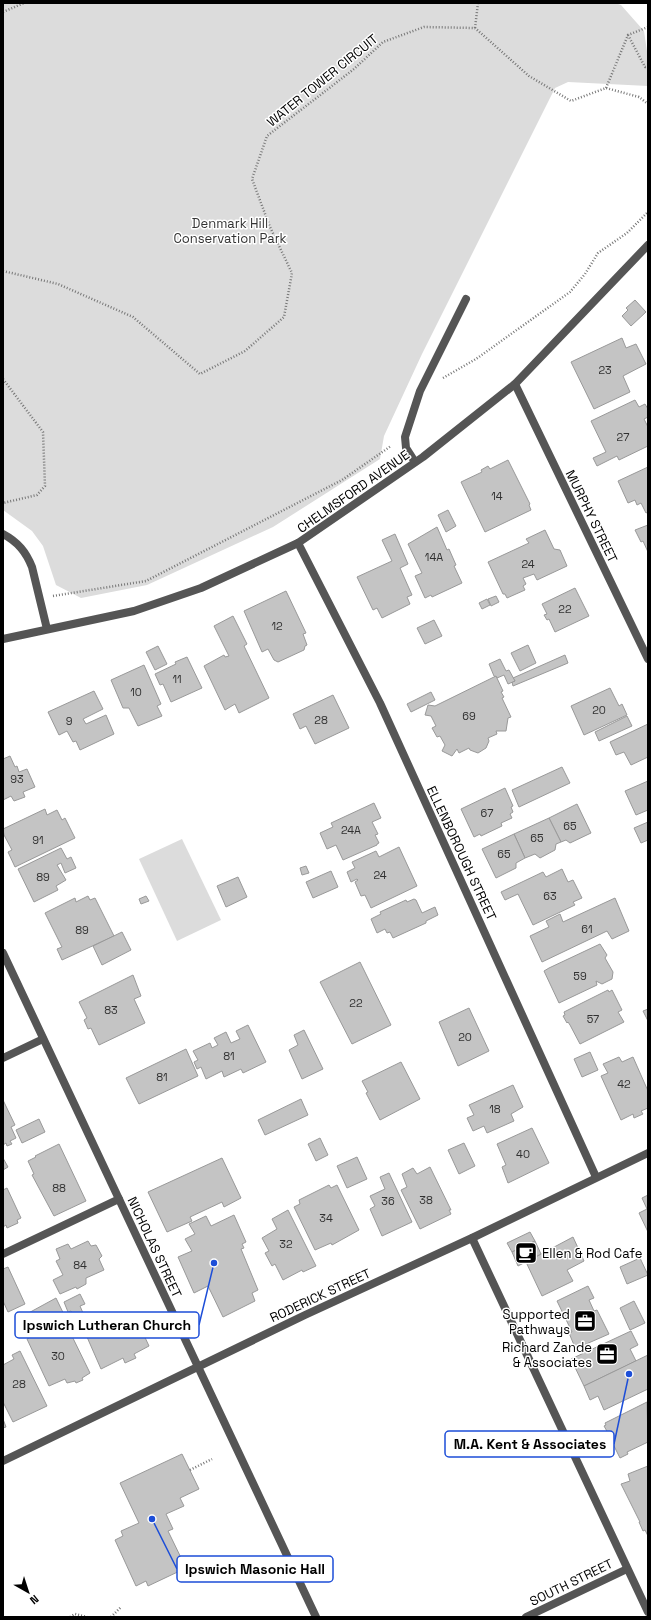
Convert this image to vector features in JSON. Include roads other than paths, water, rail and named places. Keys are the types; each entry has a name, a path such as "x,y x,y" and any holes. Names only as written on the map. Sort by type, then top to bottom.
{"street":[{"name":"CHELMSFORD AVENUE","path":"3,639 134,610 181,595 201,588 298,543 416,462 515,384 648,245"},
{"path":"416,462 406,448 405,437 420,391 466,298"},
{"name":"MURPHY STREET","path":"515,384 648,659"},
{"path":"3,534 15,542 25,553 32,567 47,629"},
{"name":"ELLENBOROUGH STREET","path":"298,543 380,703 596,1177"},
{"name":"NICHOLAS STREET","path":"3,953 199,1367 273,1529 316,1617"},
{"path":"3,1058 43,1039"},
{"name":"RODERICK STREET","path":"3,1461 305,1315 472,1238 648,1153"},
{"path":"3,1254 119,1199"},
{"path":"472,1238 648,1612"},
{"name":"SOUTH STREET","path":"526,1617 627,1568"}],"place":[{"name":"Ellen & Rod Cafe","path":"526,1253"},
{"name":"Ipswich Lutheran Church","path":"214,1263"},
{"name":"Supported Pathways","path":"585,1321"},
{"name":"Richard Zande & Associates","path":"607,1354"},
{"name":"M.A. Kent & Associates","path":"629,1374"},
{"name":"Ipswich Masonic Hall","path":"152,1519"}],"park label":[{"name":"Denmark Hill Conservation Park","path":"230,230"}]}
